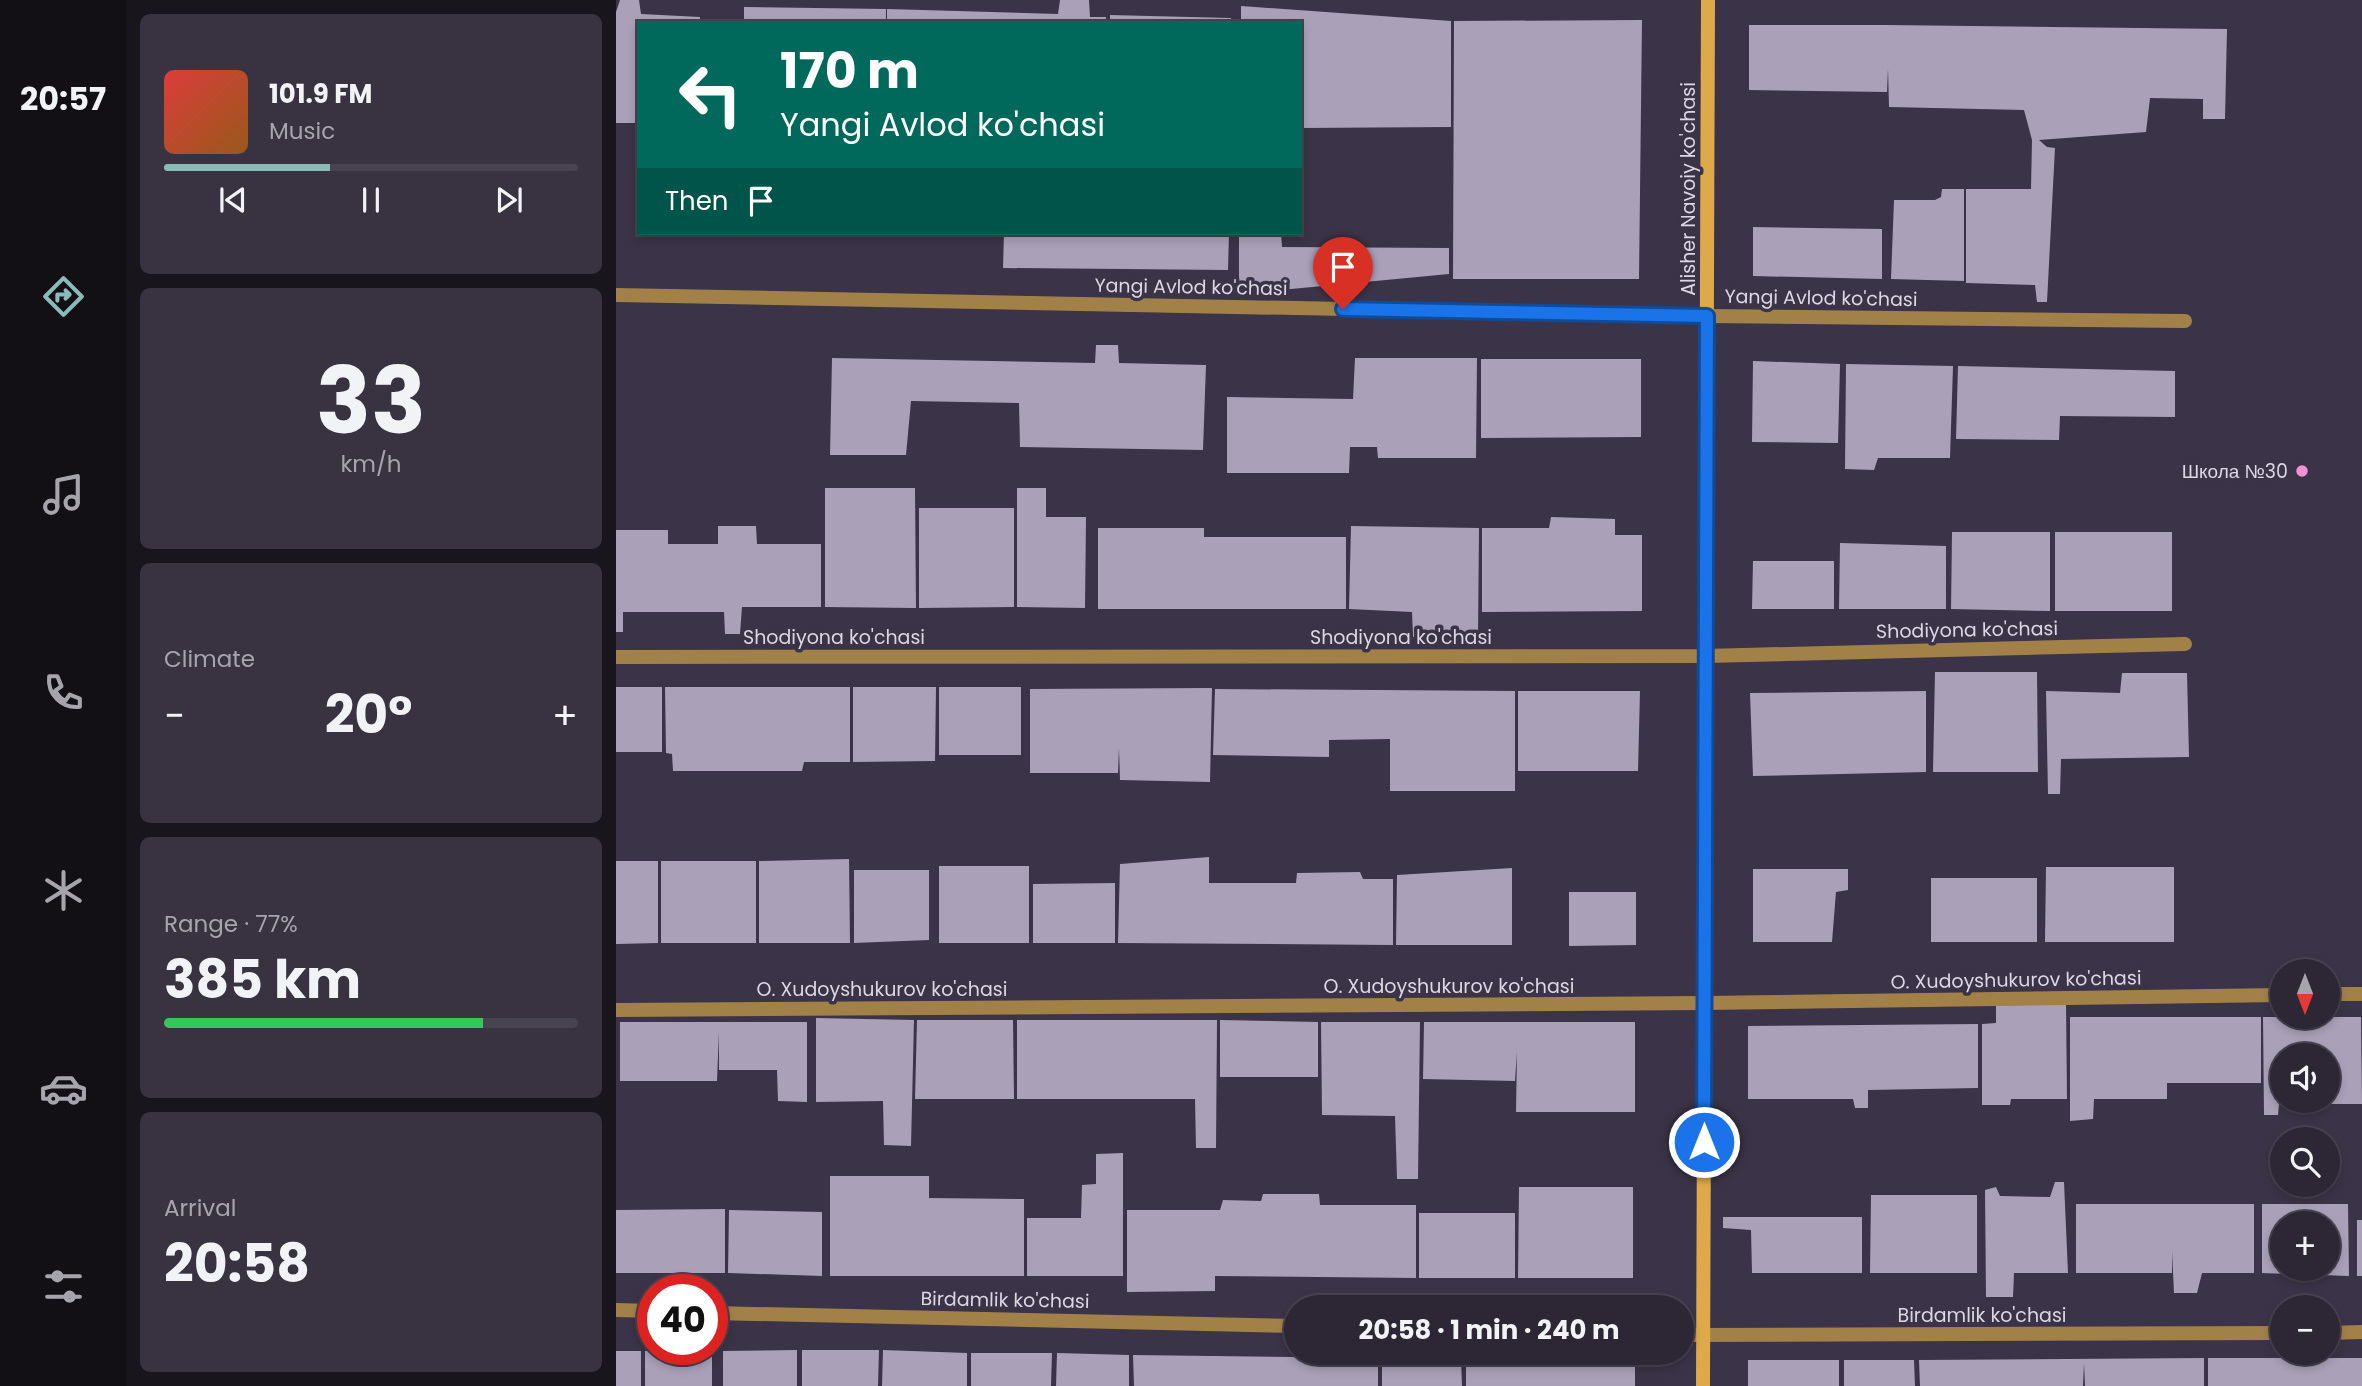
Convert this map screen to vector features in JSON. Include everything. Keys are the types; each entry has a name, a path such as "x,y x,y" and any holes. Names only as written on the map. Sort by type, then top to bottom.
{"street":[{"name":"Alisher Navoiy ko'chasi","path":"1703,1386 1708,0"},
{"name":"Yangi Avlod ko'chasi","path":"616,295 1707,316 2185,321"},
{"name":"Shodiyona ko'chasi","path":"616,657 1705,656 2185,644"},
{"path":"2340,994 2362,994"},
{"name":"O. Xudoyshukurov ko'chasi","path":"616,1010 1704,1003 2270,995"},
{"path":"616,1310 637,1311"},
{"name":"Birdamlik ko'chasi","path":"728,1313 1284,1326"},
{"path":"2340,1332 2362,1332"},
{"name":"Birdamlik ko'chasi","path":"1694,1336 2270,1333"}],"building":[{"path":"620,0 639,0 641,14 700,17 700,21 637,21 637,123 616,123 616,12"},
{"path":"1060,0 1089,0 1090,17 1106,17 1106,21 887,21 887,9 1058,14"},
{"path":"1241,6 1451,21 1451,127 1302,128 1302,21 1241,21"},
{"path":"744,7 886,9 886,21 744,21"},
{"path":"1110,15 1231,18 1231,21 1110,21"},
{"path":"1642,20 1639,279 1453,279 1454,21"},
{"path":"1749,25 2227,29 2225,119 2203,119 2203,99 2150,98 2146,132 2039,140 2047,147 2055,148 2047,302 2037,302 2035,285 1966,283 1966,189 2031,189 2032,140 2024,110 1889,107 1888,69 1887,92 1749,90"},
{"path":"1942,189 1964,189 1964,281 1891,279 1894,200 1935,200 1941,197"},
{"path":"1753,227 1882,229 1882,279 1753,276"},
{"path":"1004,235 1229,235 1228,270 1003,268"},
{"path":"1239,235 1281,235 1282,247 1449,248 1449,274 1239,294"},
{"path":"1096,345 1118,345 1119,363 1206,365 1203,450 1020,447 1019,403 911,401 906,455 830,455 832,358 1095,363"},
{"path":"1355,358 1477,358 1476,458 1378,458 1377,447 1350,447 1349,473 1227,473 1227,397 1353,399"},
{"path":"1481,359 1641,359 1641,437 1481,438"},
{"path":"1753,361 1840,364 1838,443 1752,442"},
{"path":"1846,364 1953,366 1950,458 1878,458 1874,470 1845,469"},
{"path":"1958,366 2175,371 2175,417 2060,416 2059,440 1956,439"},
{"path":"825,488 915,488 916,608 825,607"},
{"path":"1017,488 1046,488 1046,517 1086,517 1085,608 1017,607"},
{"path":"919,508 1014,508 1014,607 919,608"},
{"path":"1551,517 1615,519 1615,535 1642,535 1642,611 1482,612 1482,528 1549,528"},
{"path":"718,526 756,526 757,544 821,544 821,607 742,607 740,634 725,634 724,612 623,612 623,632 616,632 616,530 668,530 668,544 718,544"},
{"path":"1351,526 1479,528 1478,637 1413,637 1412,612 1349,609"},
{"path":"1098,528 1204,528 1204,537 1346,537 1346,609 1098,609"},
{"path":"1952,532 2050,532 2050,611 1951,609"},
{"path":"2055,532 2172,532 2172,611 2055,611"},
{"path":"1840,543 1946,546 1946,609 1839,609"},
{"path":"1753,561 1834,561 1834,609 1752,609"},
{"path":"1935,672 2037,672 2038,772 1933,772"},
{"path":"2122,673 2187,673 2189,757 2061,759 2060,794 2048,794 2046,691 2120,693"},
{"path":"616,687 662,687 662,752 616,752"},
{"path":"665,687 850,687 850,762 804,762 802,771 673,771 672,754 666,753"},
{"path":"853,687 936,687 935,761 853,762"},
{"path":"939,687 1021,687 1021,755 939,755"},
{"path":"1212,688 1210,782 1120,780 1119,748 1118,773 1030,773 1030,689"},
{"path":"1215,689 1515,691 1515,791 1390,791 1390,739 1329,740 1329,757 1213,755"},
{"path":"1518,691 1640,691 1638,771 1518,771"},
{"path":"1926,691 1926,772 1753,776 1750,693"},
{"path":"1209,857 1209,883 1296,883 1297,873 1360,872 1363,879 1393,879 1393,945 1118,943 1120,864"},
{"path":"849,859 850,943 759,943 759,861"},
{"path":"616,861 658,861 658,943 616,944"},
{"path":"661,861 756,861 756,943 661,943"},
{"path":"939,866 1029,866 1029,943 939,943"},
{"path":"2046,867 2174,867 2174,942 2045,942"},
{"path":"1512,868 1512,945 1396,945 1397,875"},
{"path":"1753,869 1848,869 1848,890 1836,892 1832,942 1753,942"},
{"path":"854,870 929,870 929,940 854,943"},
{"path":"1931,878 2037,878 2037,942 1931,942"},
{"path":"1115,883 1115,943 1033,943 1033,884"},
{"path":"1569,892 1636,892 1636,945 1569,946"},
{"path":"1996,995 2066,1001 2067,1099 2011,1099 2010,1105 1982,1105 1982,1024 1996,1023"},
{"path":"2070,1017 2261,1017 2261,1083 2167,1083 2167,1099 2094,1099 2093,1119 2070,1121"},
{"path":"2263,1017 2270,1017 2270,1029 2340,1029 2340,1017 2361,1017 2362,1104 2340,1104 2340,1043 2270,1043 2270,1113 2278,1115 2264,1115"},
{"path":"816,1018 914,1020 911,1146 884,1145 883,1101 816,1102"},
{"path":"917,1020 1013,1020 1014,1099 915,1099"},
{"path":"1017,1020 1217,1020 1216,1148 1196,1148 1195,1099 1017,1099"},
{"path":"1220,1020 1318,1022 1318,1077 1220,1077"},
{"path":"620,1022 807,1022 807,1102 778,1101 777,1070 719,1070 719,1032 717,1081 620,1081"},
{"path":"1321,1022 1420,1022 1418,1179 1397,1179 1395,1116 1322,1115"},
{"path":"1424,1022 1635,1022 1635,1112 1516,1112 1517,1052 1515,1081 1423,1079"},
{"path":"1978,1024 1978,1088 1868,1090 1868,1108 1855,1108 1853,1099 1748,1099 1748,1026"},
{"path":"1123,1153 1123,1276 1027,1276 1027,1218 1081,1218 1082,1185 1096,1184 1096,1154"},
{"path":"830,1176 929,1176 929,1198 1024,1199 1024,1276 830,1276"},
{"path":"2055,1182 2064,1182 2068,1273 2014,1273 2013,1297 1986,1297 1985,1190 1996,1187 2000,1196 2050,1197"},
{"path":"1519,1187 1633,1187 1633,1278 1518,1278"},
{"path":"1263,1194 1319,1194 1320,1205 1416,1205 1416,1278 1215,1276 1215,1291 1127,1292 1127,1210 1220,1210 1223,1200 1261,1201"},
{"path":"1871,1195 1977,1195 1977,1273 1870,1273"},
{"path":"2076,1204 2254,1204 2254,1273 2202,1273 2197,1293 2174,1293 2172,1251 2172,1273 2076,1273"},
{"path":"2262,1204 2348,1204 2349,1276 2340,1276 2340,1211 2270,1211 2270,1273 2262,1273"},
{"path":"725,1209 725,1273 616,1273 616,1210"},
{"path":"729,1210 822,1212 822,1276 728,1273"},
{"path":"1419,1213 1515,1213 1515,1278 1419,1278"},
{"path":"1723,1217 1862,1217 1862,1273 1752,1273 1751,1230 1723,1228"},
{"path":"2357,1220 2362,1220 2362,1276 2357,1276"},
{"path":"797,1350 797,1386 723,1386 723,1365 728,1365 728,1351"},
{"path":"802,1350 879,1350 878,1386 802,1386"},
{"path":"883,1350 967,1353 967,1386 882,1386"},
{"path":"616,1351 637,1351 637,1365 641,1365 641,1386 616,1386"},
{"path":"971,1353 1052,1353 1051,1386 971,1386"},
{"path":"1057,1353 1129,1355 1129,1386 1056,1386"},
{"path":"1133,1355 1284,1357 1284,1365 1378,1365 1378,1386 1134,1386"},
{"path":"2204,1358 2204,1386 2085,1386 2084,1363 2083,1386 1920,1386 1919,1360"},
{"path":"2208,1358 2270,1358 2270,1365 2340,1365 2340,1358 2362,1358 2362,1386 2208,1386"},
{"path":"1748,1360 1839,1360 1839,1386 1748,1386"},
{"path":"1844,1360 1914,1360 1915,1386 1844,1386"},
{"path":"645,1365 712,1365 712,1386 645,1386"},
{"path":"1382,1365 1461,1365 1462,1386 1382,1386"},
{"path":"1466,1365 1635,1365 1635,1386 1466,1386"}],"place":[{"name":"Школа №30","path":"2302,471"}],"route":[{"path":"1343,309 1707,316 1704,1142"}]}
